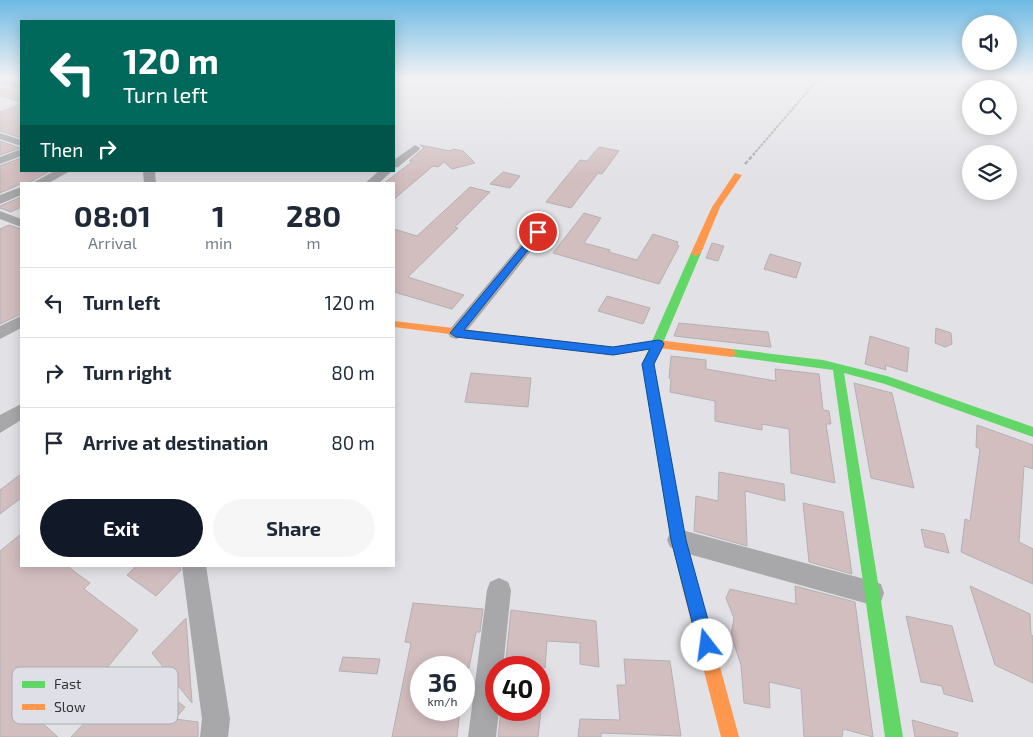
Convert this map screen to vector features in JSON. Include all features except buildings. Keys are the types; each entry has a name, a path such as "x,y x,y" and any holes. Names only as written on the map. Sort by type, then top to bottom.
{"street":[{"path":"0,136 20,142"},
{"path":"395,164 415,148"},
{"path":"0,161 20,152"},
{"path":"41,182 62,172"},
{"path":"372,182 385,172"},
{"path":"730,737 678,540 648,364 712,215 738,175"},
{"path":"0,200 20,191"},
{"path":"0,215 20,223"},
{"path":"456,333 538,232"},
{"path":"0,333 20,322"},
{"path":"395,324 613,351 658,344 794,360 887,380 1033,432"},
{"path":"838,368 894,737"},
{"path":"0,425 20,413"},
{"path":"678,540 872,593"},
{"path":"194,567 216,719 214,737"},
{"path":"482,737 499,590"}],"path":[{"path":"738,175 748,160 792,111"}],"traffic: fast":[{"path":"689,582 678,540 648,364 696,253"},
{"path":"732,353 823,364 887,380 1033,432"},
{"path":"838,368 894,737"}],"traffic: slow":[{"path":"696,253 716,207 738,175"},
{"path":"395,324 613,351 658,344 732,353"},
{"path":"689,582 730,737"}],"route":[{"path":"538,232 456,333 613,351 658,344 648,364 678,540 707,645"}]}
